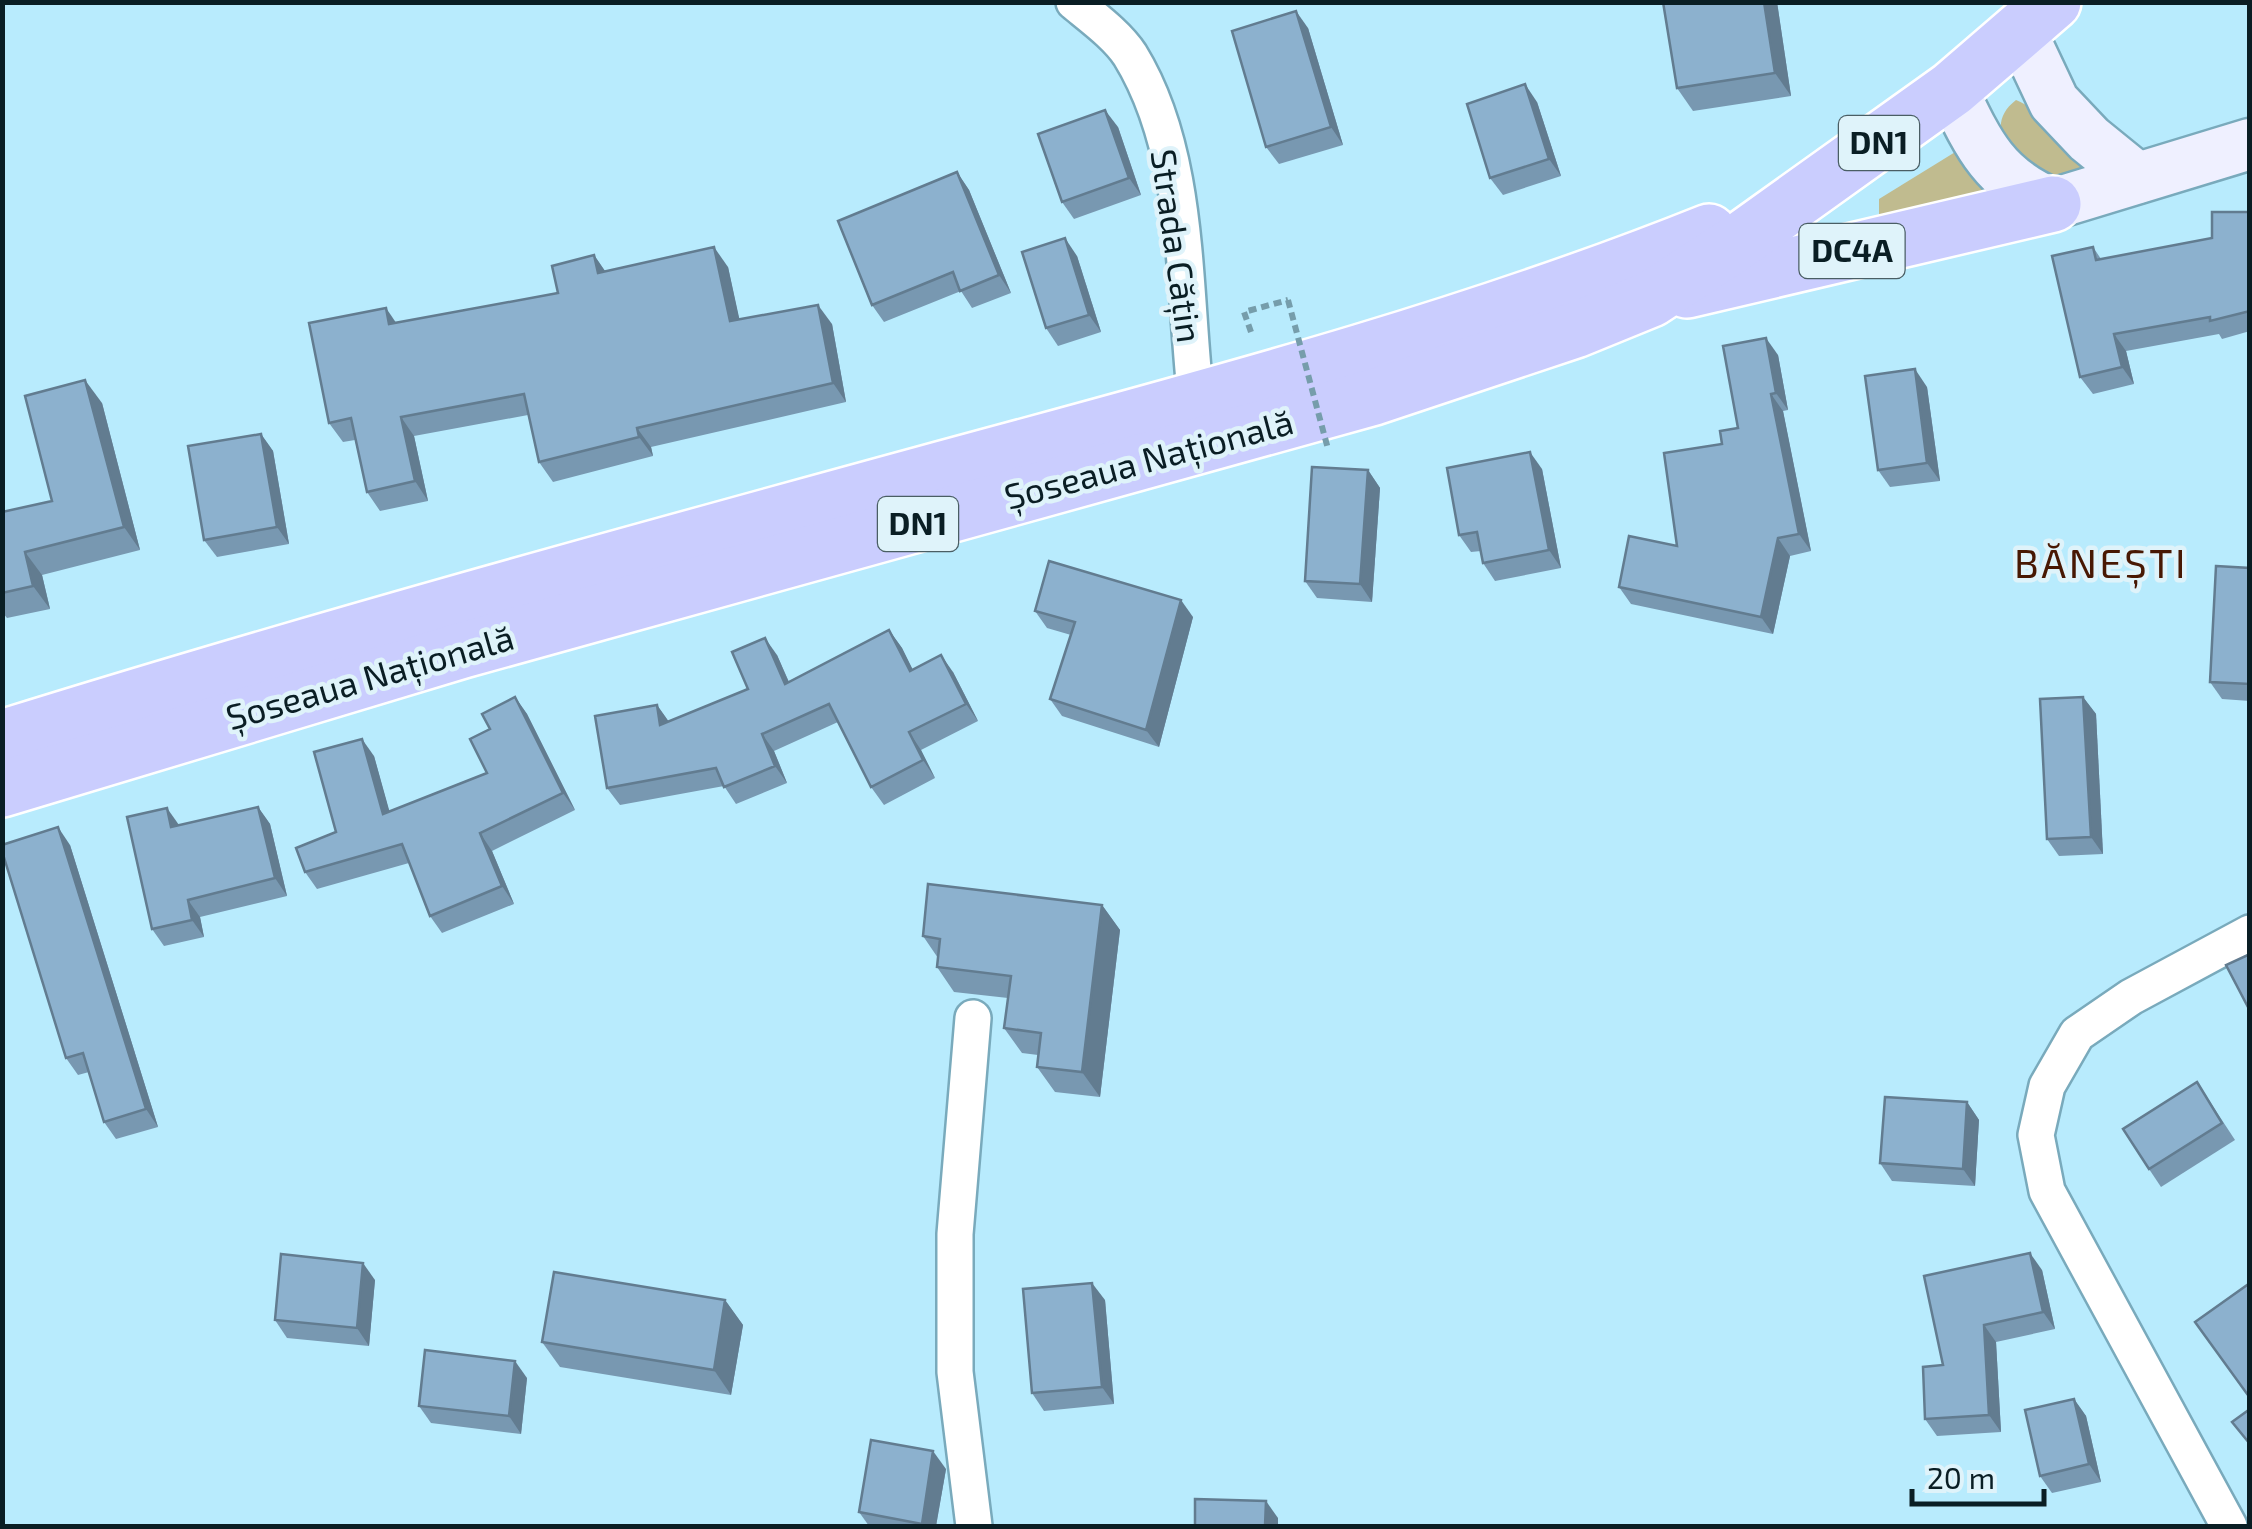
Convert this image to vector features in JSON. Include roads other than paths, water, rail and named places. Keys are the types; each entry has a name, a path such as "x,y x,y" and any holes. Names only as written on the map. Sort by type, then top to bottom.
{"highway":[{"name":"Șoseaua Națională","path":"2,789 463,650 1374,398 1500,356 1650,299 1952,89 2037,17"},
{"name":"Șoseaua Națională","path":"2,738 451,603 1196,400 1486,314 1634,262 1805,194"},
{"name":"DC4A","path":"1650,299 2053,204"}],"street":[{"name":"Strada Cățin","path":"1074,2 1128,53 1156,111 1176,196 1196,400"},
{"path":"2037,17 2054,102 2089,139 2136,178"},
{"path":"1952,89 1986,156 2022,192 2053,204"},
{"name":"DC4A","path":"2053,204 2250,144"},
{"path":"2229,1526 2047,1191 2036,1135 2047,1086 2077,1034 2131,997 2250,933"},
{"path":"973,1018 956,1234 955,1372 974,1526"}],"district":[{"name":"BĂNEȘTI","path":"2101,564"}]}
